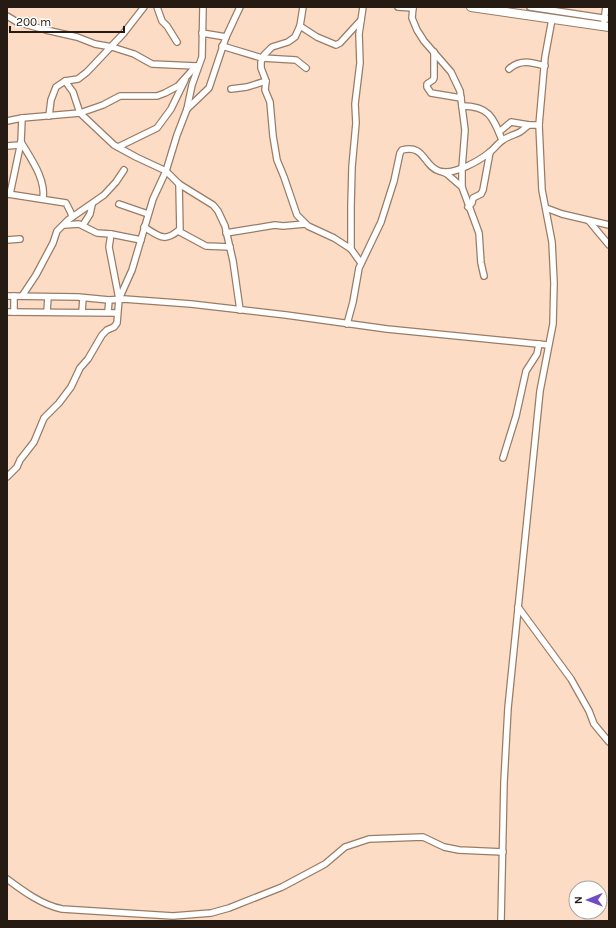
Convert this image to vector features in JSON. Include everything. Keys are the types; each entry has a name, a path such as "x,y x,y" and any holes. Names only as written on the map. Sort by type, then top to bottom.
{"highway":[{"path":"471,7 508,10 561,21 607,23"}],"street":[{"path":"48,116 54,91 58,85 83,75 112,46 144,7"},
{"path":"157,7 162,21 177,42"},
{"path":"7,121 22,118 80,113 103,105 120,96 151,96 165,93 178,86 197,66 202,57 203,7"},
{"path":"187,109 209,88 222,46 240,7"},
{"path":"303,7 298,32 288,42 272,47 262,58 260,63 266,81 264,87 270,102 277,160 297,216 305,224 334,238 352,249 361,263"},
{"path":"352,249 352,167 356,123 355,104 360,63 360,34 363,7"},
{"path":"398,7 413,7 412,18 419,34 451,72 459,88 465,130 462,187 478,233 484,276"},
{"path":"530,7 570,13 607,23 606,7"},
{"path":"561,21 575,7"},
{"path":"7,16 17,22 78,37 95,44 112,46 134,54 156,65 197,66"},
{"path":"501,921 507,716 539,398 553,324 554,284 552,242 541,184 539,125 544,66 552,19"},
{"path":"300,26 317,37 336,45 340,43 361,20"},
{"path":"202,33 226,37"},
{"path":"222,46 262,58 296,60 306,68"},
{"path":"434,52 434,80 428,84 429,91 433,94 461,98"},
{"path":"509,69 519,62 534,63 544,66"},
{"path":"119,299 132,270 153,198 166,171 187,109 197,66"},
{"path":"118,147 157,128 171,109 186,77"},
{"path":"65,81 73,92 80,113 118,147 166,171 179,184 213,205 218,211 226,233 235,268 240,310"},
{"path":"231,90 266,81"},
{"path":"462,106 478,107 487,111 494,121 502,140"},
{"path":"22,118 21,144 9,194 66,203 72,213 72,217"},
{"path":"499,132 511,122 539,125"},
{"path":"443,172 450,172 462,168 490,152 502,140 521,132 530,124"},
{"path":"7,146 21,144"},
{"path":"21,144 28,152 39,175 43,188 43,199"},
{"path":"347,324 361,263 382,222 402,150 413,149 420,152 432,167 448,175 462,187"},
{"path":"468,207 472,204 474,197 481,194 483,190 490,152"},
{"path":"22,296 36,275 53,243 57,231 72,217 92,205 112,187 124,170"},
{"path":"179,184 179,230 183,234 206,246 230,247"},
{"path":"119,204 148,214"},
{"path":"83,225 90,214 92,205"},
{"path":"546,208 562,214 609,225"},
{"path":"589,220 609,245"},
{"path":"226,233 275,225 283,226 305,224"},
{"path":"64,225 83,225 97,233 111,234 141,240"},
{"path":"144,227 162,237 167,238 179,230"},
{"path":"7,477 17,467 20,460 34,442 44,418 60,403 71,387 80,368 88,359 102,335 107,330 114,327 117,323 117,313 120,304 109,247 111,234"},
{"path":"7,240 20,239"},
{"path":"7,296 109,300 119,299 191,304 387,329 548,345"},
{"path":"14,296 14,312"},
{"path":"47,312 48,297"},
{"path":"82,312 83,298"},
{"path":"108,312 109,300"},
{"path":"7,312 117,313"},
{"path":"503,458 516,416 526,371 537,354 539,344"},
{"path":"518,607 571,679 595,725 609,742"},
{"path":"7,879 34,897 62,909 173,916 196,915 224,910 282,887 325,864 345,847 369,839 401,839 418,836 426,838 444,847 459,850 503,852"}]}
